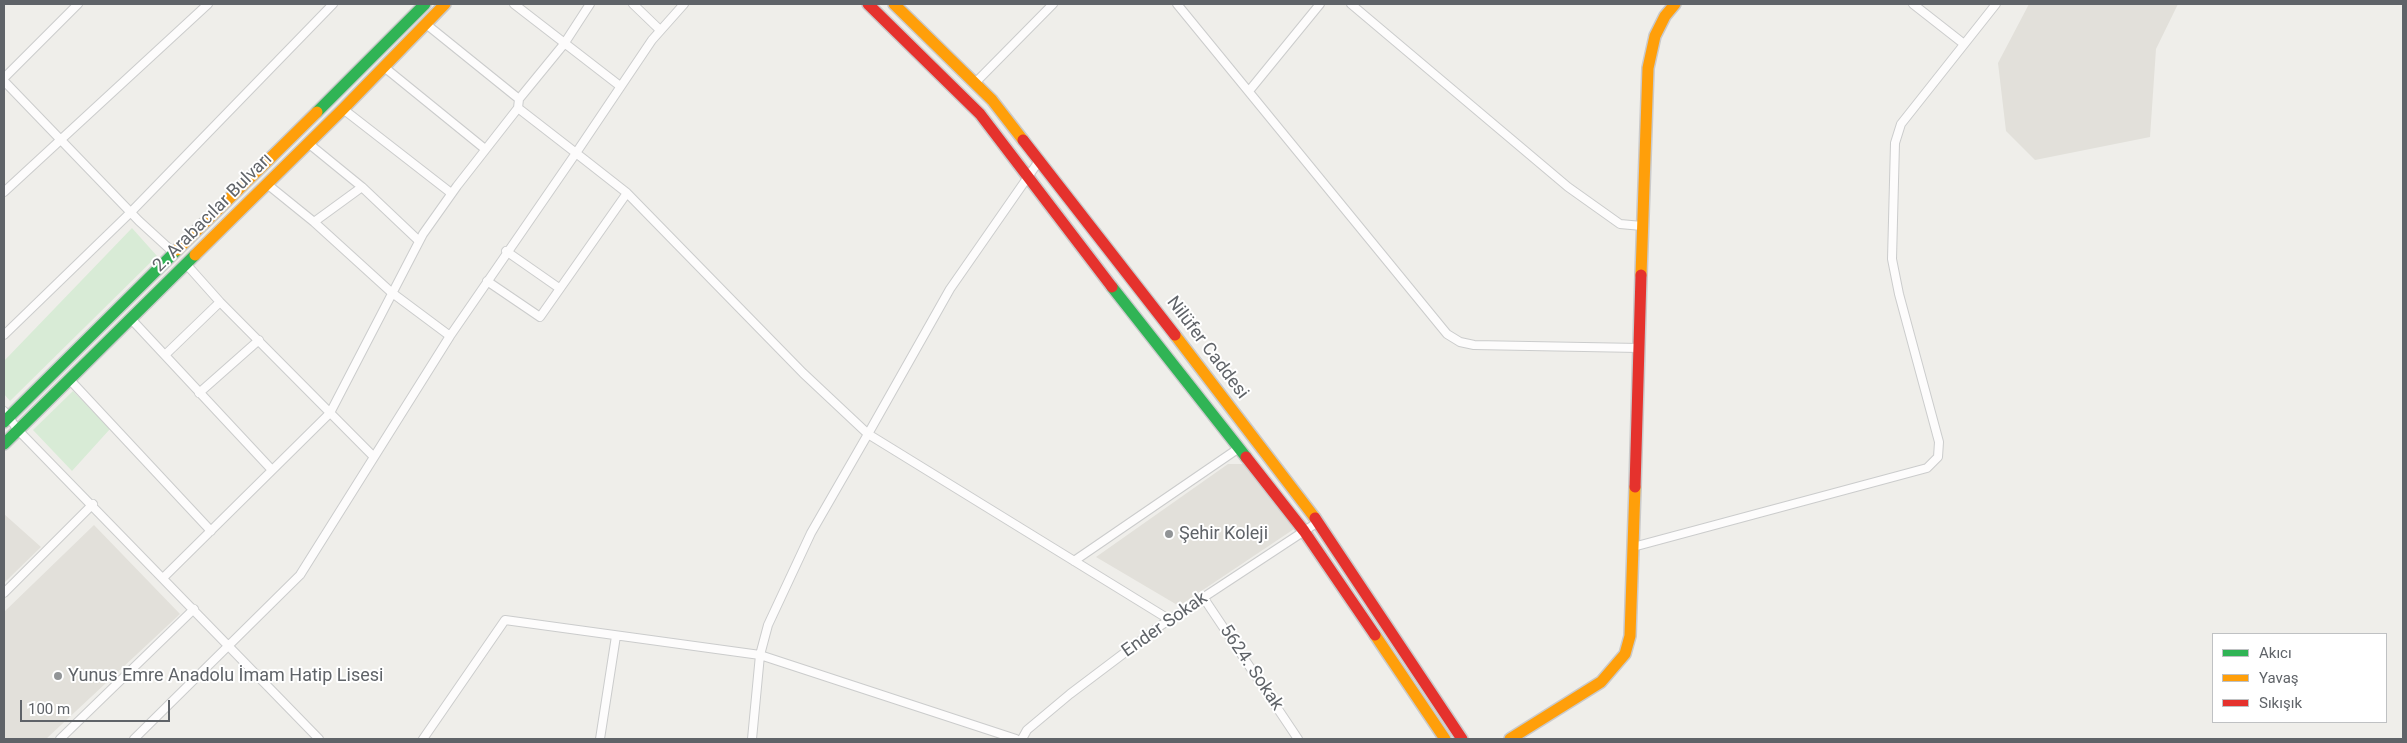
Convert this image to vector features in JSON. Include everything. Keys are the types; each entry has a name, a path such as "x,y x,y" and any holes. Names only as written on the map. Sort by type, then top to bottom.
{"street":[{"path":"78,4 4,80 131,212 174,253"},
{"path":"4,192 60,138 208,4"},
{"path":"320,739 94,504 5,417 174,253 425,4"},
{"name":"2. Arabacılar Bulvarı","path":"4,444 132,320 445,4"},
{"path":"514,4 620,86"},
{"path":"164,577 330,413 419,241 451,193 518,108 519,99 564,44 590,4"},
{"path":"633,4 660,30"},
{"path":"134,739 300,575 450,336 506,251 660,30 684,4"},
{"path":"868,4 980,114 1027,178 1304,531 1445,739"},
{"name":"Nilüfer Caddesi","path":"894,4 992,100 1318,522 1462,739"},
{"path":"975,83 1053,4"},
{"path":"1178,4 1447,334 1460,342 1474,344 1640,348"},
{"path":"1249,92 1320,4"},
{"path":"1351,4 1568,187 1620,224 1642,226"},
{"path":"1510,739 1601,682 1625,654 1630,636 1648,68 1655,36 1665,16 1675,4"},
{"path":"1913,4 1964,44"},
{"path":"1633,547 1928,468 1938,456 1939,442 1898,294 1892,259 1896,143 1901,124 1996,4"},
{"path":"4,335 131,212 330,5"},
{"path":"426,24 519,99"},
{"path":"384,67 486,149"},
{"path":"518,108 627,193 796,366 868,434 1170,620"},
{"path":"343,109 451,193"},
{"path":"308,144 362,188 419,241"},
{"path":"752,739 760,655 768,625 811,533 950,289 1039,161"},
{"path":"267,184 314,222 391,292 450,336"},
{"path":"314,222 362,188"},
{"path":"487,281 540,317 627,193"},
{"path":"506,251 559,288"},
{"path":"187,264 220,302 374,457"},
{"path":"165,355 220,302"},
{"path":"132,320 272,470"},
{"path":"199,393 259,340"},
{"path":"70,380 211,531"},
{"path":"1074,561 1239,448"},
{"path":"4,593 94,504"},
{"name":"Ender Sokak","path":"1022,739 1028,730 1070,694 1170,620 1318,522"},
{"name":"5624. Sokak","path":"1203,597 1298,739"},
{"path":"60,739 194,609"},
{"path":"423,739 505,620 760,655 1016,739"},
{"path":"600,739 616,636"}],"shaded area":[{"path":"2029,4 2178,4 2156,49 2150,137 2035,160 2006,131 1998,63"},
{"path":"1228,464 1245,464 1294,529 1179,606 1096,557"},
{"path":"4,514 41,547 4,583"},
{"name":"Yunus Emre Anadolu İmam Hatip Lisesi","path":"94,525 180,614 46,739 4,739 4,612"}],"green space":[{"path":"132,228 157,256 10,401 4,394 4,361"},
{"path":"73,391 110,429 72,471 33,430"}],"traffic: fast":[{"path":"317,112 425,4"},
{"path":"4,422 177,250"},
{"path":"4,444 195,255"},
{"path":"1112,287 1246,457"}],"traffic: slow":[{"path":"195,255 343,109 445,4"},
{"path":"894,4 992,100 1023,140"},
{"path":"1641,275 1648,68 1655,36 1665,16 1675,4"},
{"path":"177,250 317,112"},
{"path":"1175,335 1315,518"},
{"path":"1510,739 1601,682 1625,654 1630,636 1635,487"},
{"path":"1375,635 1445,739"}],"traffic: jam":[{"path":"868,4 980,114 1112,287"},
{"path":"1023,140 1175,335"},
{"path":"1635,487 1641,275"},
{"path":"1246,457 1304,531 1375,635"},
{"path":"1315,518 1462,739"}],"place":[{"name":"Şehir Koleji","path":"1169,534"},
{"name":"Yunus Emre Anadolu İmam Hatip Lisesi","path":"58,676"}]}
